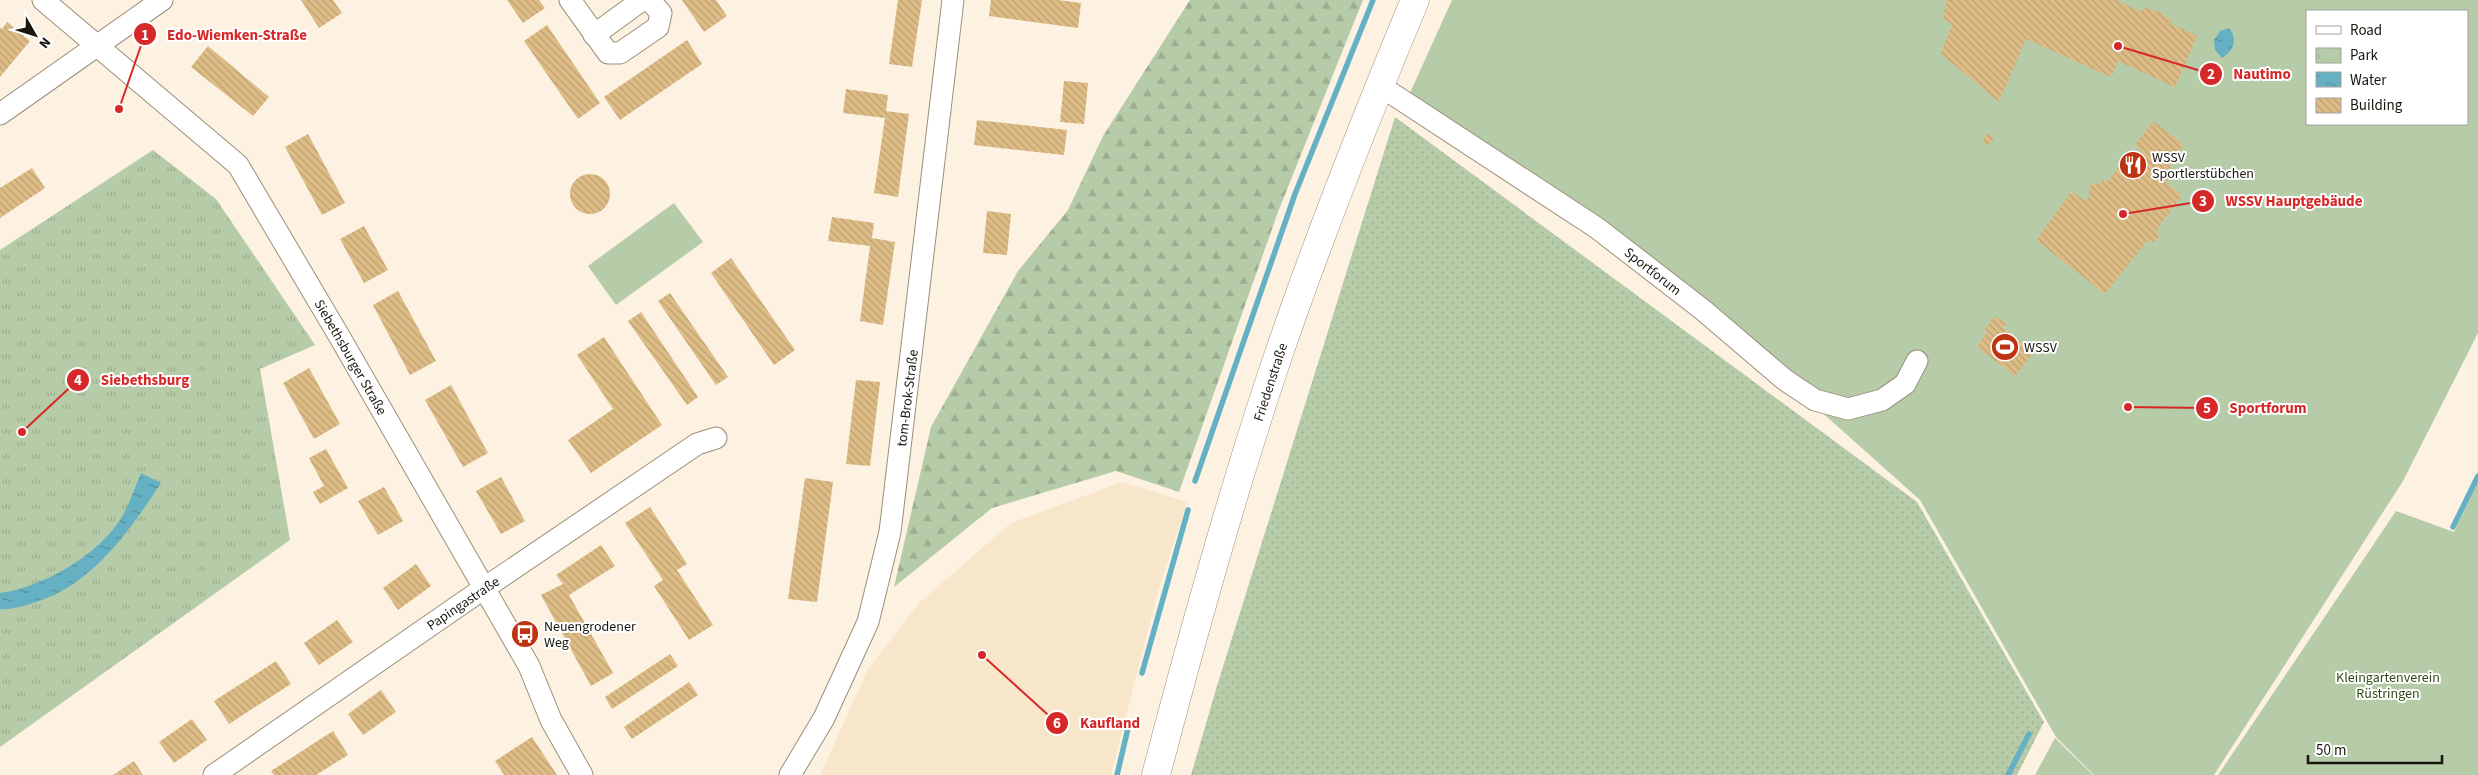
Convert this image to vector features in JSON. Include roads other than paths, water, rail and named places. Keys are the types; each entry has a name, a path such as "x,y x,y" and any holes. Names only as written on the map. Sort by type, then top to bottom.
{"main road":[{"name":"Friedenstraße","path":"1156,775 1183,669 1275,366 1328,216 1378,87 1415,0"}],"street":[{"name":"Siebethsburger Straße","path":"43,0 238,165 342,341 529,666 551,720 582,775"},
{"path":"0,114 162,0"},
{"path":"570,0 608,53 620,53 658,27 661,14 649,0"},
{"path":"594,35 642,0"},
{"name":"tom-Brok-Straße","path":"790,775 824,718 864,630 879,581 890,532 952,0"},
{"name":"Sportforum","path":"1378,87 1391,92 1597,228 1703,310 1785,380 1814,400 1848,410 1882,400 1905,384 1917,360"},
{"name":"Papingastraße","path":"214,775 697,444 716,438"}],"water":[{"path":"2229,28 2234,41 2232,48 2222,58 2215,50 2214,40 2220,31"},
{"path":"141,473 161,483 135,521 106,556 72,585 52,596 19,607 0,609 0,593 16,590 52,576 86,555 101,543 123,515"}],"waterway":[{"path":"1195,481 1295,194 1373,0"},
{"path":"2453,527 2478,476"},
{"path":"1142,673 1188,510"},
{"path":"1117,775 1129,724"},
{"path":"2008,775 2029,734"}],"place":[{"name":"Nautimo","path":"2118,46"},
{"name":"Edo-Wiemken-Straße","path":"119,109"},
{"name":"WSSV Sportlerstübchen","path":"2133,165"},
{"name":"WSSV Hauptgebäude","path":"2123,214"},
{"name":"WSSV","path":"2005,347"},
{"name":"Sportforum","path":"2128,407"},
{"name":"Siebethsburg","path":"22,432"},
{"name":"Neuengrodener Weg","path":"525,634"},
{"name":"Kaufland","path":"982,655"}],"park label":[{"name":"Kleingartenverein Rüstringen","path":"2388,686"}]}
